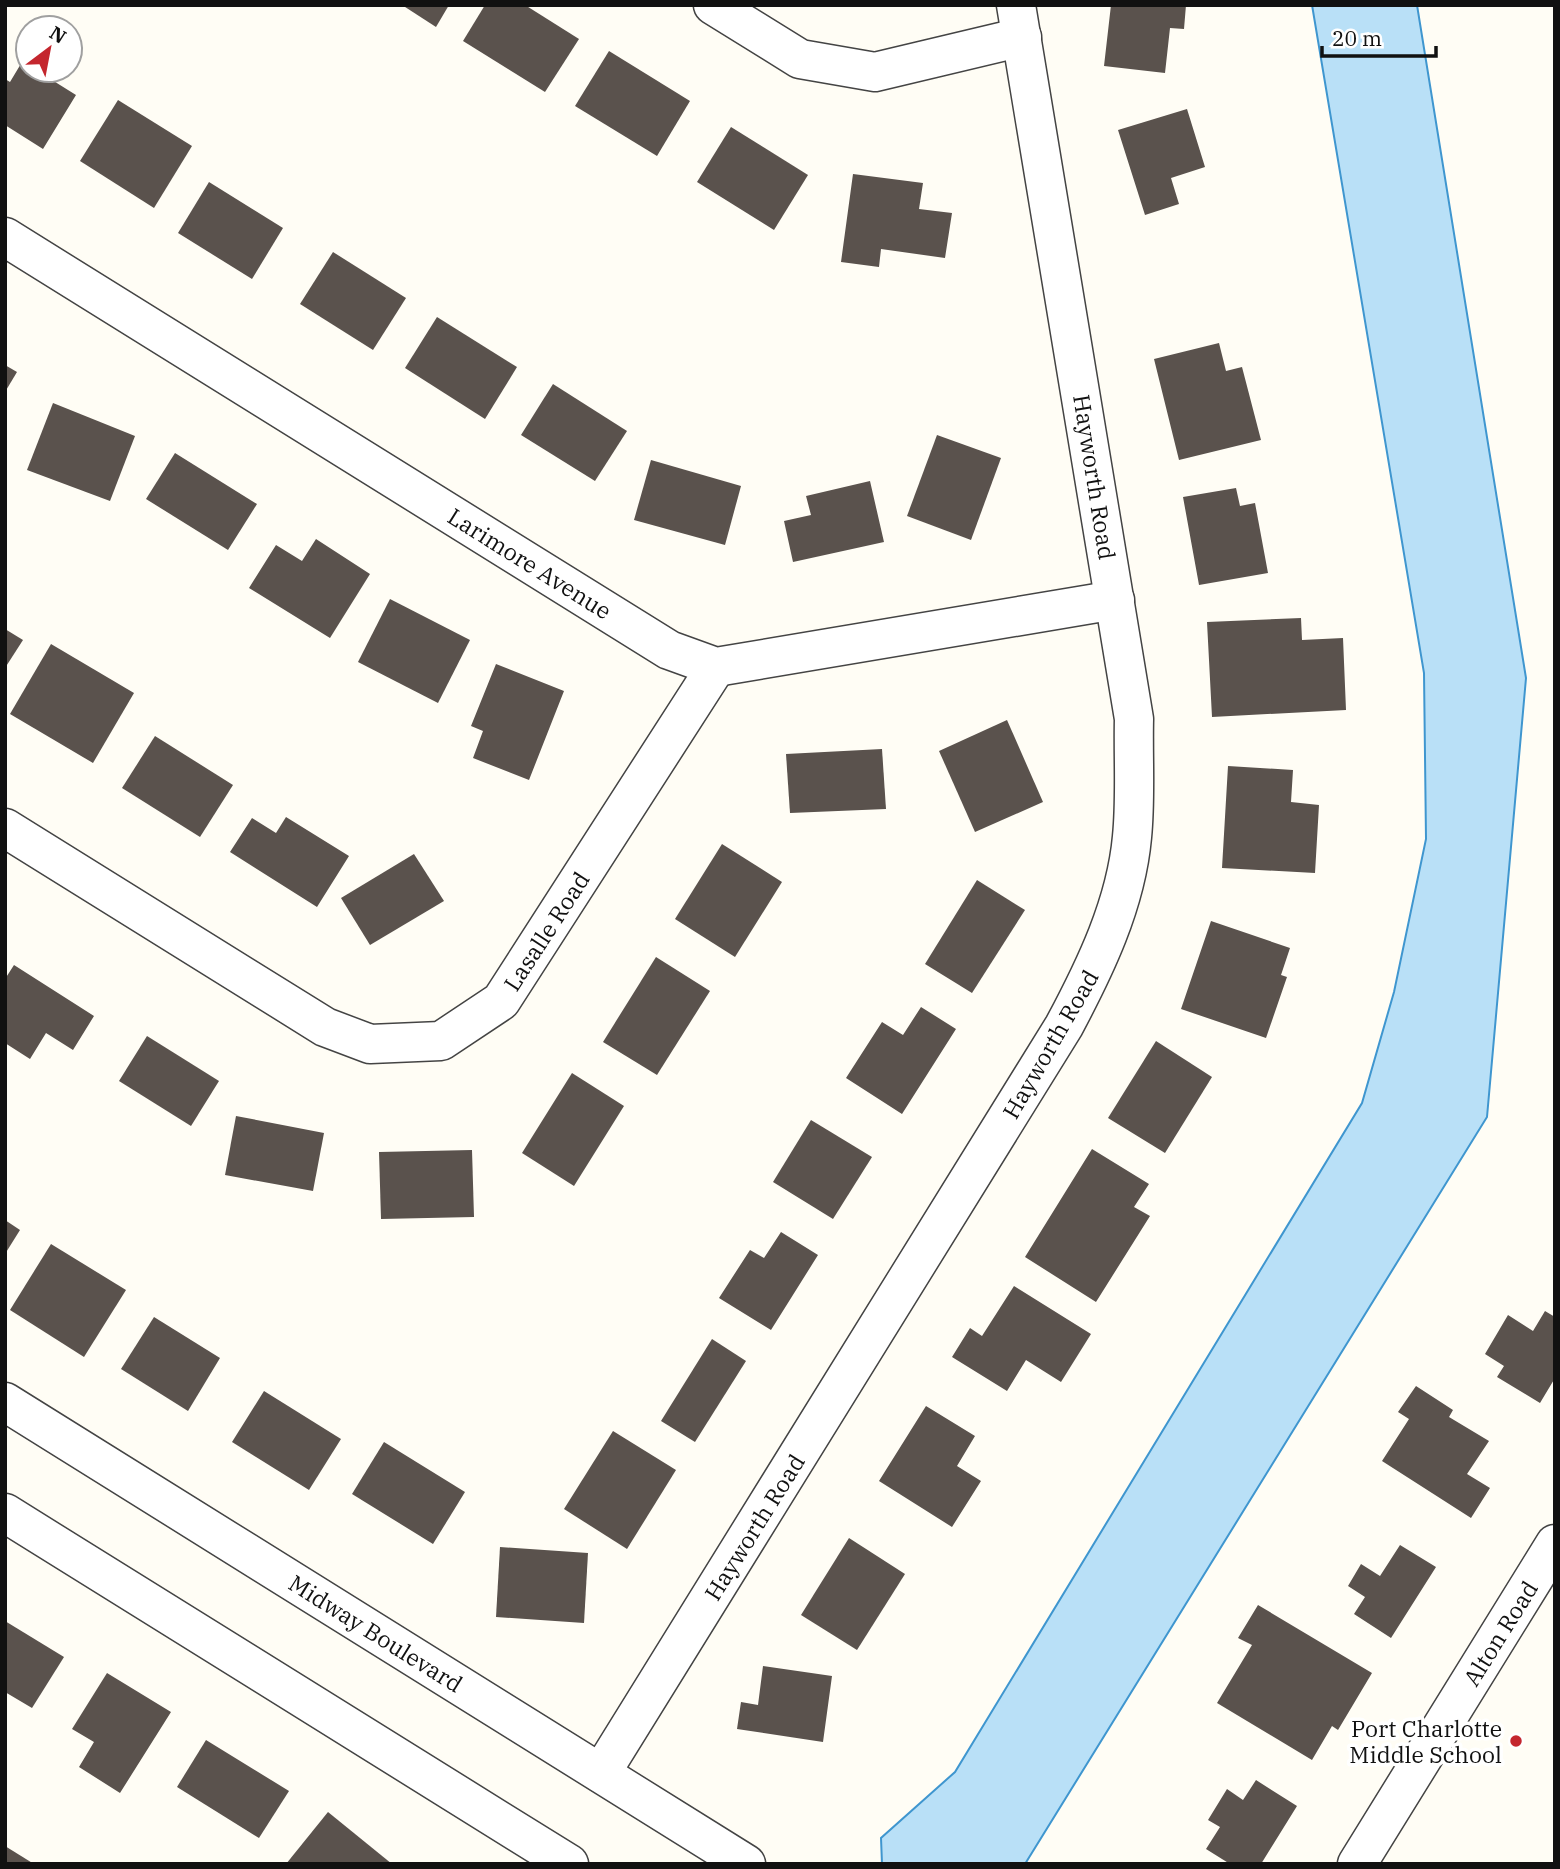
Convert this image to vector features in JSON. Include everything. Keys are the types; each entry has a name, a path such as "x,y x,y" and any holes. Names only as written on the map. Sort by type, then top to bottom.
{"street":[{"path":"713,5 800,59 875,72 1019,21"},
{"name":"Hayworth Road","path":"601,1773 1064,1026 1096,967 1122,887 1132,837 1134,719 1019,21"},
{"name":"Larimore Avenue","path":"5,237 670,650 716,667 1115,600"},
{"name":"Lasalle Road","path":"5,828 325,1027 370,1044 441,1041 501,1001 716,667"},
{"name":"Midway Boulevard","path":"5,1402 746,1864"},
{"path":"5,1513 553,1860"},
{"name":"Alton Road","path":"1357,1864 1555,1544"}],"water":[{"path":"1312,5 1417,5 1526,678 1487,1117 1025,1864 882,1864 881,1838 955,1772 1362,1103 1394,992 1426,839 1424,673"}],"building":[{"path":"402,5 449,5 436,27"},
{"path":"485,5 525,5 579,39 545,92 463,41"},
{"path":"1111,5 1186,5 1184,29 1170,28 1165,73 1104,66"},
{"path":"609,51 690,101 657,156 575,106"},
{"path":"14,75 14,84 58,84 76,95 43,149 5,125 5,79 10,82"},
{"path":"118,100 192,146 154,208 80,161"},
{"path":"1187,109 1205,167 1171,178 1179,204 1145,215 1118,130"},
{"path":"731,127 808,175 774,230 697,182"},
{"path":"853,174 923,183 919,209 952,213 945,258 881,249 879,267 841,262"},
{"path":"209,182 283,228 252,279 178,233"},
{"path":"333,252 406,298 373,350 300,304"},
{"path":"437,317 517,367 485,419 405,368"},
{"path":"1219,343 1226,371 1242,367 1261,440 1179,460 1154,359"},
{"path":"5,365 17,372 5,392"},
{"path":"553,384 627,431 595,481 521,435"},
{"path":"53,403 135,436 110,501 27,470"},
{"path":"937,435 1001,458 971,540 907,516"},
{"path":"175,453 257,504 228,550 146,499"},
{"path":"651,460 741,486 725,545 634,520"},
{"path":"870,481 884,542 793,562 784,521 811,515 806,496"},
{"path":"1236,488 1240,506 1255,503 1268,573 1199,585 1183,497"},
{"path":"316,539 370,574 330,638 249,588 276,545 302,561"},
{"path":"390,599 470,640 438,703 358,662"},
{"path":"1301,618 1302,640 1343,638 1346,710 1212,717 1207,622"},
{"path":"5,629 23,640 5,668"},
{"path":"51,644 134,693 93,763 10,714"},
{"path":"496,664 564,691 529,780 473,758 483,731 471,726"},
{"path":"1007,720 1043,802 975,832 939,751"},
{"path":"155,736 233,785 200,837 122,788"},
{"path":"882,749 886,809 790,813 786,754"},
{"path":"1228,766 1293,770 1291,802 1319,805 1315,873 1222,868"},
{"path":"286,817 349,856 317,907 230,852 252,818 276,833"},
{"path":"722,844 782,882 735,957 675,919"},
{"path":"414,854 444,901 370,945 341,898"},
{"path":"977,880 1025,910 972,993 925,964"},
{"path":"1211,921 1290,948 1281,975 1287,977 1266,1038 1181,1009"},
{"path":"656,957 710,991 657,1075 603,1042"},
{"path":"14,965 94,1016 73,1050 46,1033 30,1059 5,1043 5,979"},
{"path":"921,1007 956,1029 902,1114 846,1078 882,1022 903,1035"},
{"path":"147,1036 219,1081 191,1126 119,1081"},
{"path":"1156,1041 1212,1077 1165,1153 1108,1118"},
{"path":"572,1073 624,1106 574,1186 522,1153"},
{"path":"236,1116 324,1133 313,1191 225,1175"},
{"path":"811,1120 872,1157 833,1219 773,1182"},
{"path":"1092,1149 1149,1184 1134,1207 1150,1216 1096,1302 1025,1257"},
{"path":"472,1150 474,1217 381,1219 379,1152"},
{"path":"5,1220 20,1230 5,1254"},
{"path":"781,1232 818,1255 771,1330 719,1298 750,1250 764,1258"},
{"path":"51,1244 126,1290 84,1357 10,1310"},
{"path":"1014,1286 1091,1334 1061,1382 1026,1360 1007,1391 952,1357 970,1328 982,1336"},
{"path":"1545,1311 1555,1317 1555,1378 1540,1403 1497,1377 1504,1366 1485,1354 1508,1315 1533,1331"},
{"path":"154,1317 220,1358 188,1411 121,1369"},
{"path":"712,1339 746,1361 695,1442 661,1421"},
{"path":"1416,1386 1453,1410 1449,1417 1489,1441 1467,1474 1490,1488 1471,1518 1382,1461 1409,1419 1398,1412"},
{"path":"264,1391 341,1439 309,1490 232,1442"},
{"path":"926,1406 975,1436 957,1466 981,1481 952,1527 879,1481"},
{"path":"613,1431 676,1470 627,1549 564,1509"},
{"path":"384,1442 465,1492 433,1544 352,1494"},
{"path":"849,1538 905,1574 857,1650 801,1615"},
{"path":"1400,1545 1436,1567 1391,1638 1354,1614 1365,1597 1348,1586 1361,1564 1380,1576"},
{"path":"500,1547 588,1553 584,1623 496,1617"},
{"path":"1258,1605 1372,1673 1338,1730 1332,1726 1312,1760 1217,1703 1252,1645 1238,1638"},
{"path":"5,1621 64,1657 32,1708 5,1692"},
{"path":"763,1666 832,1676 823,1742 737,1729 741,1702 758,1705"},
{"path":"107,1673 171,1712 120,1793 79,1767 94,1742 72,1729"},
{"path":"206,1740 289,1791 259,1838 177,1787"},
{"path":"1256,1780 1297,1806 1261,1864 1230,1864 1206,1849 1220,1827 1208,1820 1227,1789 1243,1800"},
{"path":"328,1812 392,1864 286,1864"},
{"path":"5,1846 34,1864 5,1864"}],"place":[{"name":"Port Charlotte Middle School","path":"1516,1741"}]}
